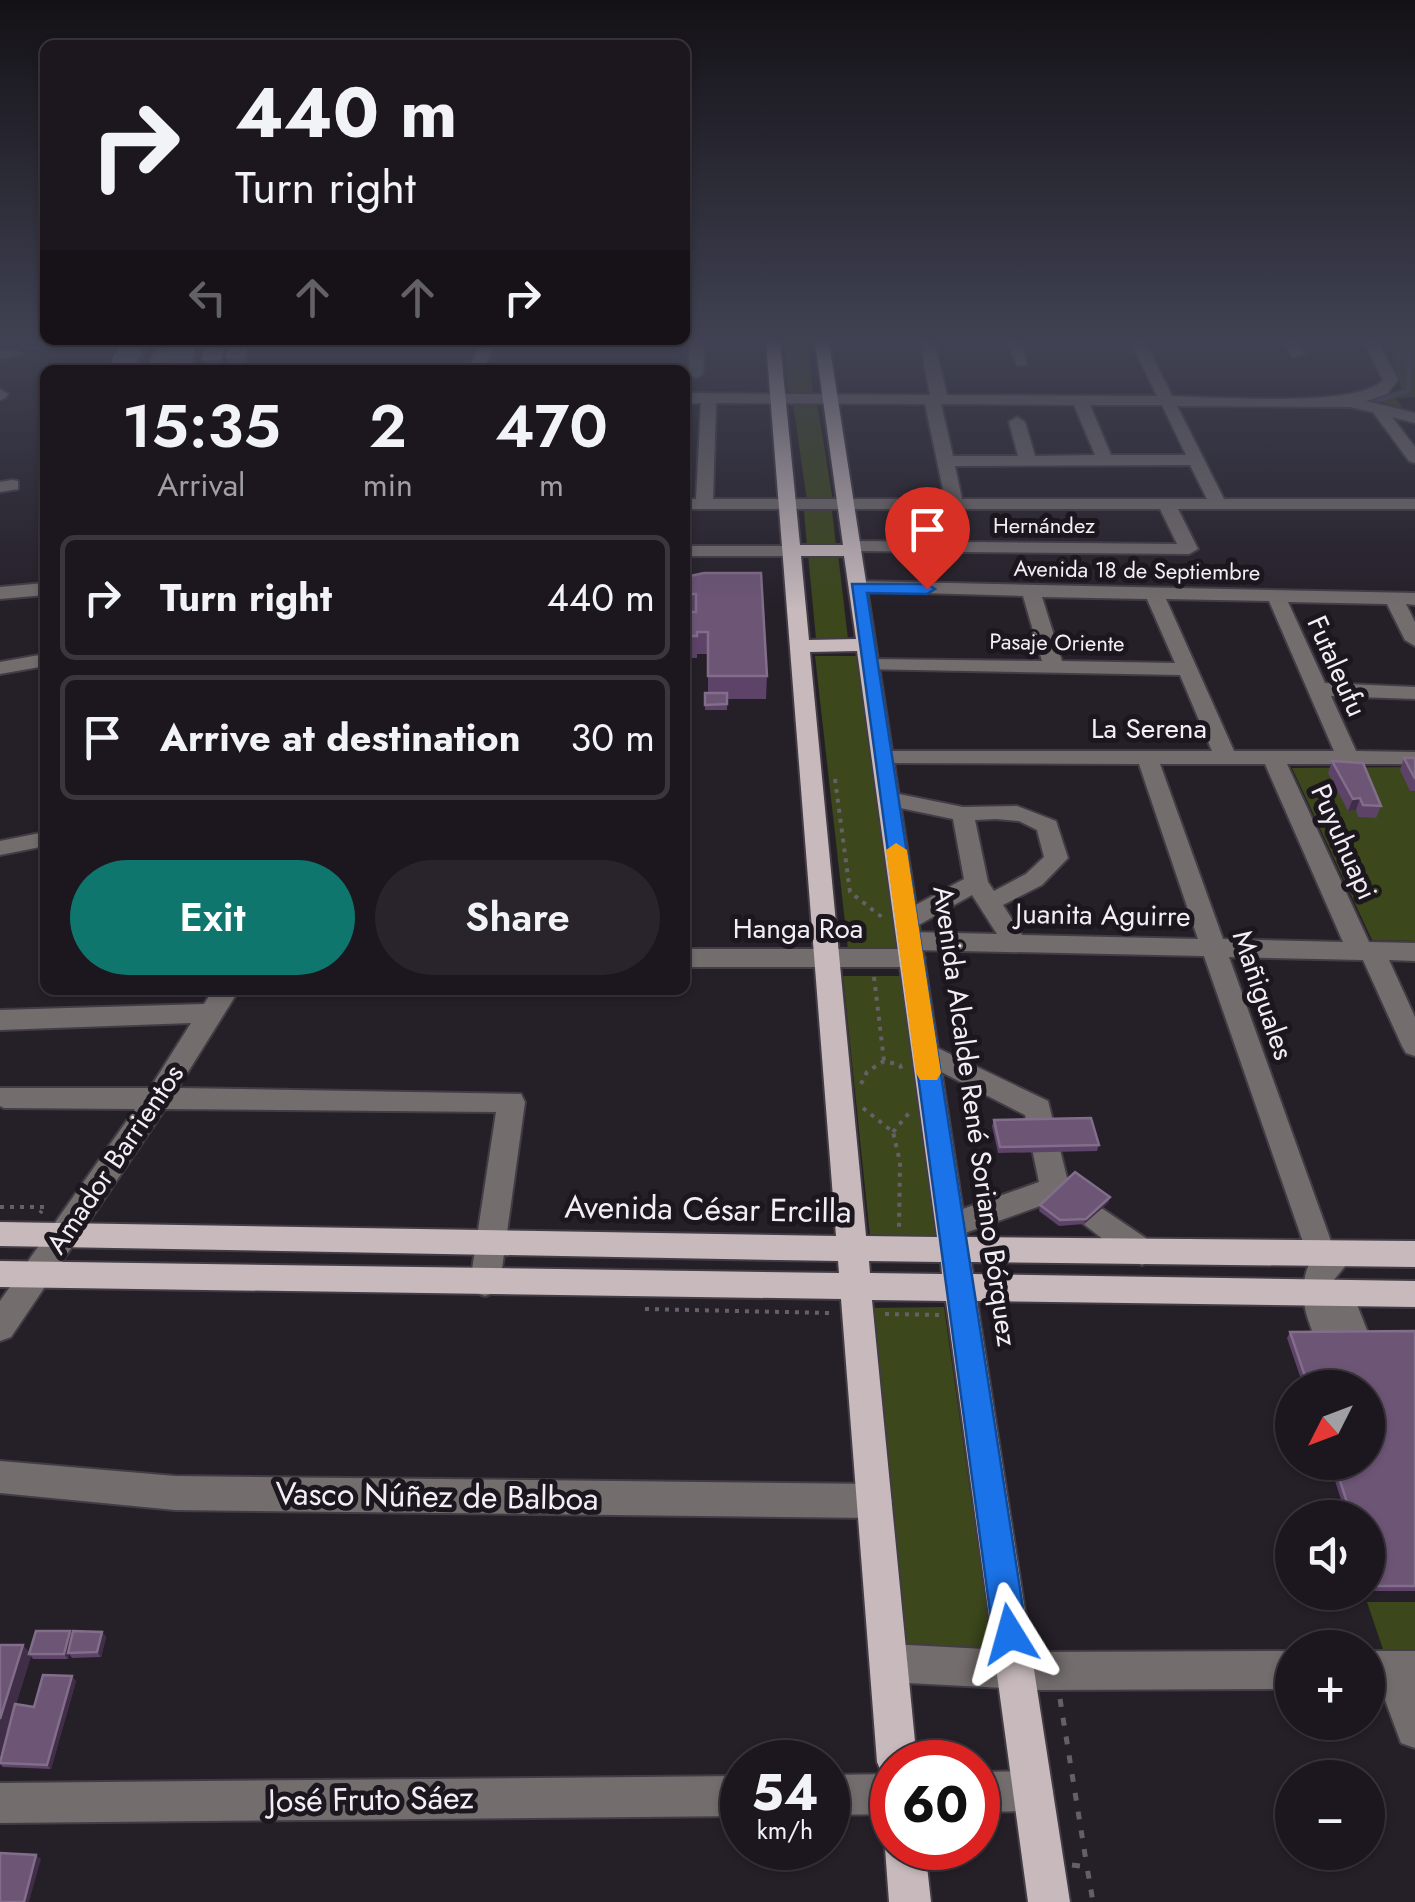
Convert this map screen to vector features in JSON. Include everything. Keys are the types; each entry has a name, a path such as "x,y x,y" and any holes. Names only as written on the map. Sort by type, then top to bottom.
{"main road":[{"path":"781,431 896,1740"},
{"name":"Avenida Alcalde René Soriano Bórquez","path":"835,431 1049,1902"},
{"path":"791,550 852,548"},
{"path":"800,646 868,655"},
{"name":"Avenida César Ercilla","path":"0,1234 899,1249 953,1238 1142,1252 1415,1254"},
{"path":"0,1274 1415,1294"},
{"path":"907,1870 910,1902"}],"street":[{"path":"704,504 707,431"},
{"path":"940,431 955,505"},
{"path":"1019,431 1028,461"},
{"path":"1093,431 1105,461"},
{"path":"1181,431 1219,506"},
{"path":"1388,431 1415,458"},
{"path":"944,461 1196,460"},
{"path":"690,504 1415,504"},
{"name":"Hernández","path":"852,548 1189,549 1168,506"},
{"path":"690,551 791,550"},
{"name":"Avenida 18 de Septiembre","path":"858,587 1415,599"},
{"path":"0,594 40,590"},
{"path":"1031,591 1053,666"},
{"path":"1154,593 1226,758"},
{"name":"Futaleufu","path":"1276,596 1348,758"},
{"path":"1392,598 1415,640"},
{"name":"Pasaje Oriente","path":"868,655 1184,669"},
{"path":"0,668 40,661"},
{"path":"1317,688 1415,693"},
{"name":"La Serena","path":"882,756 1415,758"},
{"name":"Mañiguales","path":"1147,758 1330,1254"},
{"name":"Puyuhuapi","path":"1273,758 1415,1046"},
{"path":"889,800 963,814 1007,810 1031,816 1048,826 1056,858 1022,888 982,892 909,940"},
{"path":"963,814 982,892 1015,943"},
{"path":"0,848 40,841"},
{"name":"Hanga Roa","path":"690,958 870,958 909,940"},
{"name":"Juanita Aguirre","path":"909,940 1415,952"},
{"path":"0,1020 219,1002"},
{"name":"Amador Barrientos","path":"0,1327 156,1101 219,1002"},
{"path":"925,1052 1038,1109 1055,1188 1142,1252"},
{"path":"4,1097 510,1102 485,1283"},
{"path":"953,1238 1055,1188"},
{"path":"1330,1254 1320,1268 1343,1338"},
{"name":"Vasco Núñez de Balboa","path":"0,1477 175,1493 875,1501"},
{"path":"888,1663 1055,1671 1275,1670"},
{"path":"1392,1670 1415,1729"},
{"path":"1000,1792 1033,1791"},
{"name":"José Fruto Sáez","path":"0,1803 720,1796"}],"path":[{"path":"870,958 884,1061"},
{"path":"884,1061 900,1066 908,1082"},
{"path":"884,1061 868,1072 861,1085 862,1108 893,1132 900,1162 899,1249"},
{"path":"893,1132 912,1106"},
{"path":"1055,1671 1086,1867"}],"green space":[{"path":"797,431 822,431 833,501 807,501"},
{"path":"804,511 832,511 836,546 807,546"},
{"path":"808,554 838,554 848,639 816,639"},
{"path":"815,656 857,656 902,948 848,949"},
{"path":"1415,767 1415,941 1372,940 1292,768"},
{"path":"843,976 907,976 945,1236 870,1236"},
{"path":"944,1307 993,1654 908,1655 872,1308"},
{"path":"1385,1602 1415,1602 1415,1744 1385,1655 1385,1630 1376,1630 1370,1610 1385,1610"}],"building":[{"path":"761,573 767,676 708,676 708,632 690,636 690,612 696,612 696,594 690,594 690,576"},
{"path":"705,693 727,693 727,704 705,705"},
{"path":"1404,758 1415,758 1415,779"},
{"path":"1332,761 1363,763 1381,806 1363,805 1360,798 1353,799"},
{"path":"1091,1118 1099,1145 1000,1147 994,1120"},
{"path":"1075,1172 1110,1197 1086,1219 1060,1220 1040,1205"},
{"path":"1415,1331 1415,1586 1385,1586 1385,1500 1346,1500 1340,1480 1385,1480 1385,1370 1303,1370 1290,1332"},
{"path":"36,1631 70,1631 64,1654 29,1654"},
{"path":"73,1631 102,1632 97,1652 68,1653"},
{"path":"0,1645 23,1645 0,1719"},
{"path":"43,1675 72,1676 47,1765 0,1763 15,1704 34,1707"},
{"path":"0,1853 36,1855 24,1902 0,1902"}],"slow traffic":[{"path":"896,850 928,1073"}],"route":[{"path":"927,589 858,587 1010,1634"}]}
